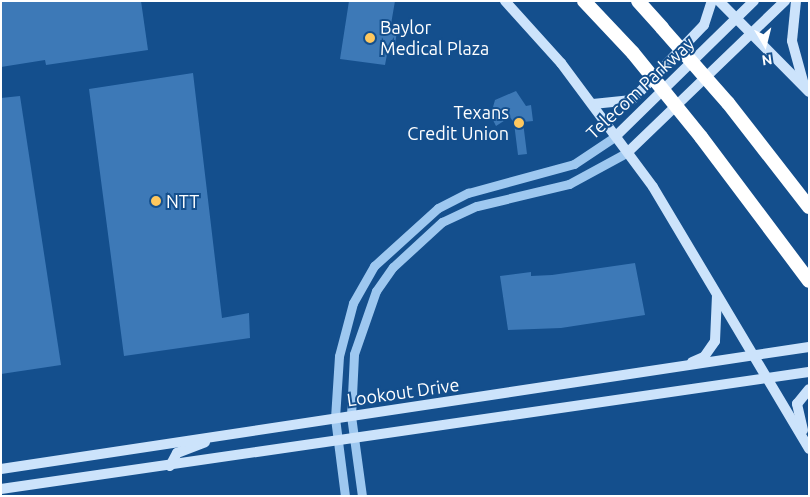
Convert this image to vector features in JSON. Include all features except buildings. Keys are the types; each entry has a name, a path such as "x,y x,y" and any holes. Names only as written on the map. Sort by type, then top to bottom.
{"highway":[{"path":"584,1 633,53 700,137 809,281"},
{"path":"638,1 728,103 809,207"}],"main road":[{"path":"505,1 593,104 628,152 756,355 767,378 809,447"},
{"path":"593,104 632,100 704,26 712,1"},
{"path":"719,1 807,90"},
{"name":"Telecom Parkway","path":"616,136 754,1"},
{"name":"Telecom Parkway","path":"628,152 785,1"},
{"path":"796,1 792,41 807,90"},
{"path":"673,368 704,357 715,341 717,292"},
{"name":"Lookout Drive","path":"1,469 809,347"},
{"path":"1,489 354,440 809,372"},
{"path":"809,389 797,404 809,447"},
{"path":"170,466 177,454 224,435"}],"street":[{"name":"Telecom Parkway","path":"345,496 335,418 338,356 353,303 374,266 422,218 468,193 574,164 616,136"},
{"name":"Telecom Parkway","path":"362,496 350,416 357,338 373,299 393,267 431,230 477,206 569,184 628,152"},
{"path":"422,218 431,230"}],"place":[{"name":"Baylor Medical Plaza","path":"370,38"},
{"name":"Texans Credit Union","path":"519,123"},
{"name":"NTT","path":"156,201"}]}
